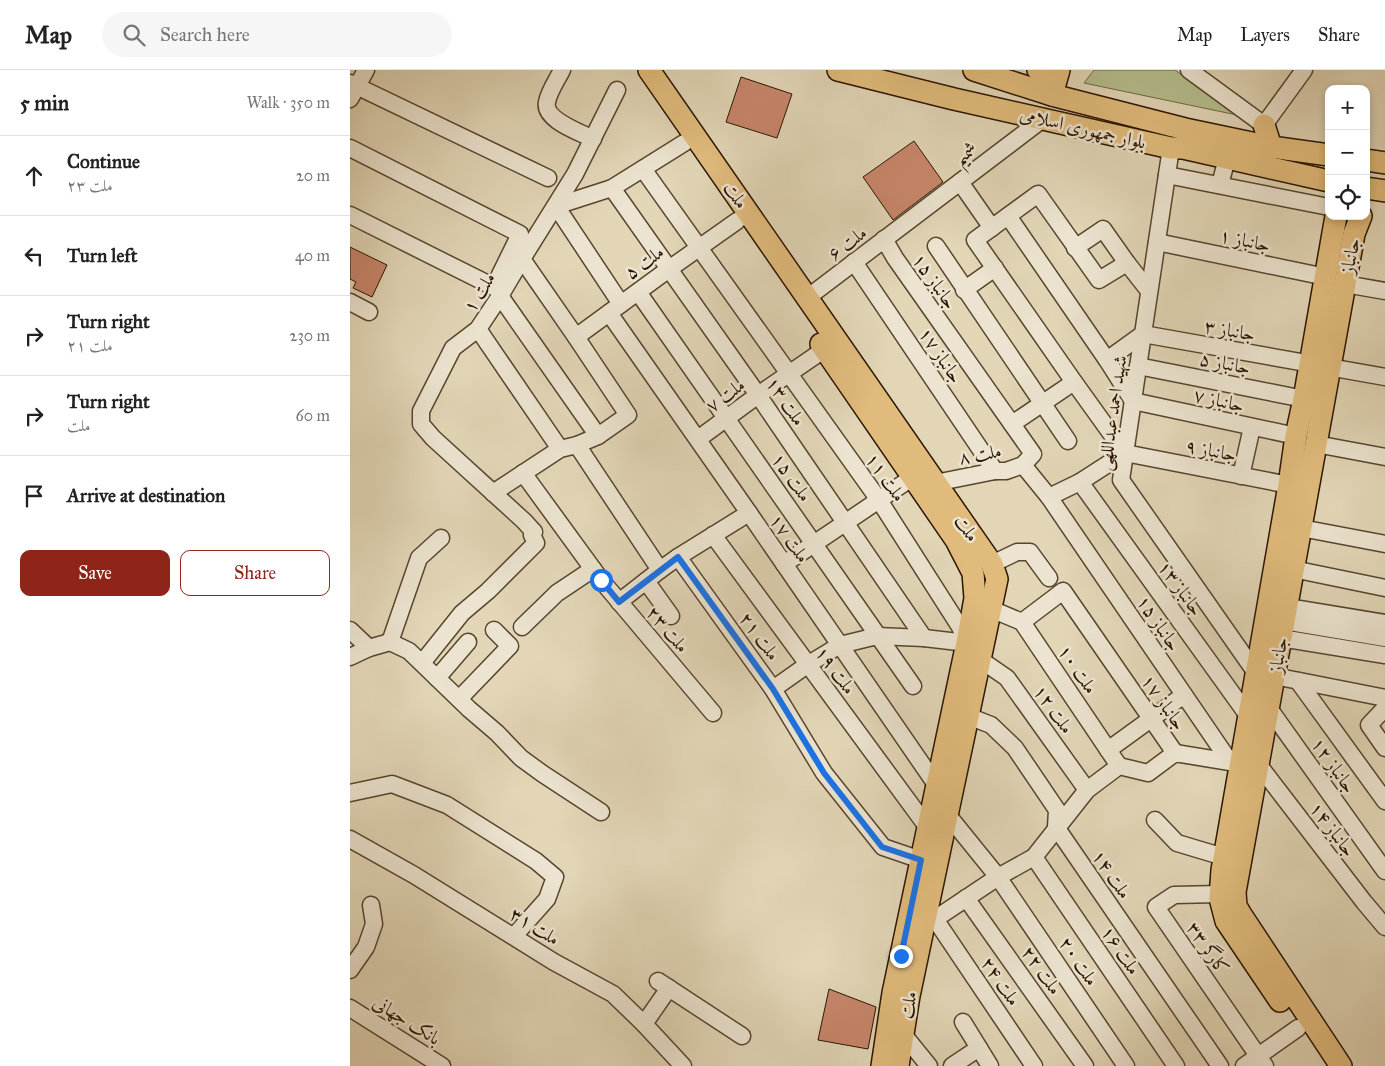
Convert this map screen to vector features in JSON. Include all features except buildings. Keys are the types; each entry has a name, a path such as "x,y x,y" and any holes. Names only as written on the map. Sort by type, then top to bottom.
{"main road":[{"name":"ملت","path":"632,70 956,540 973,574 977,650 968,716 924,915 898,1066"},
{"name":"ملت","path":"649,70 992,564 997,579 991,610 977,650 937,786 921,860 924,915 893,992 882,1066"},
{"name":"بلوار جمهوری اسلامی","path":"838,70 1171,148 1183,148 1325,180"},
{"path":"874,70 932,93"},
{"name":"بلوار جمهوری اسلامی","path":"974,70 1016,76 1052,95 1185,129 1271,147 1325,154"},
{"path":"1052,71 1052,95"},
{"path":"1264,124 1271,147"},
{"path":"1370,161 1385,163"},
{"name":"جانباز","path":"1336,220 1335,280 1320,366 1316,444 1293,569 1276,624 1265,675 1249,717 1228,866 1220,898 1226,921 1298,1019 1341,1066"},
{"name":"جانباز","path":"1335,280 1359,220"},
{"name":"جانباز","path":"1276,624 1289,485 1296,436 1304,399 1320,366"},
{"name":"جانباز","path":"1243,764 1268,707 1265,675"},
{"name":"جانباز","path":"1228,866 1235,892 1236,906 1324,1066"}],"street":[{"path":"366,70 352,90 548,178"},
{"path":"562,70 546,103 549,114 559,122 593,139"},
{"path":"1189,70 1264,124 1304,70"},
{"name":"ملت ۱","path":"422,663 462,613 488,591 536,543 532,535 534,532 524,521 433,438 421,424 421,411 453,348 478,329 556,206 575,174 617,90"},
{"name":"شمیم","path":"910,220 1043,119"},
{"path":"556,206 612,188 684,143"},
{"path":"350,148 520,234 494,287 350,215"},
{"name":"شهید احمد عبداللهی","path":"1171,148 1121,480 1265,675"},
{"path":"1220,185 1227,158"},
{"name":"ملت ۱۱","path":"642,169 878,500 977,650"},
{"path":"1167,175 1325,207"},
{"path":"960,182 992,228"},
{"name":"ملت ۱۳","path":"612,188 758,395 924,638"},
{"path":"1048,497 1080,482 1125,453 975,240 1038,194 1099,280 1127,263"},
{"name":"ملت ۱۷","path":"556,206 615,309 698,439 937,786"},
{"path":"1008,216 1133,401"},
{"name":"ملت ۶","path":"807,298 910,220"},
{"name":"ملت ۵","path":"576,337 737,221"},
{"path":"1075,248 1103,229 1149,291"},
{"name":"جانباز ۱۵","path":"884,239 895,258 1033,454 1023,465"},
{"name":"جانباز ۱","path":"1157,242 1385,291"},
{"path":"936,246 1068,441"},
{"path":"493,493 560,449 577,445 598,436 628,415 522,259"},
{"name":"جانباز ۱۷","path":"854,262 995,471"},
{"path":"964,290 995,268"},
{"name":"ملت ۱۵","path":"638,292 912,686"},
{"path":"500,296 598,436"},
{"path":"350,302 369,312"},
{"path":"478,329 560,449"},
{"path":"1107,360 1143,334"},
{"name":"جانباز ۳","path":"1143,334 1385,377"},
{"name":"ملت ۷","path":"698,439 758,395 825,350"},
{"name":"جانباز ۵","path":"1138,366 1304,399"},
{"path":"1012,424 1074,382"},
{"name":"جانباز ۷","path":"1133,401 1296,436"},
{"path":"1241,476 1252,427"},
{"path":"1316,444 1385,457"},
{"path":"577,445 660,570"},
{"name":"جانباز ۹","path":"1125,453 1289,485"},
{"name":"ملت ۸","path":"935,482 995,471 1006,471 1023,465 1048,497"},
{"name":"ملت ۲۳","path":"523,473 619,602 713,713"},
{"path":"784,564 913,477"},
{"name":"جانباز ۱۳","path":"1080,482 1249,717"},
{"name":"جانباز ۱۵","path":"1048,497 1184,695 1243,764"},
{"path":"619,602 678,557 749,513"},
{"path":"1301,528 1385,544"},
{"name":"ملت ۱۹","path":"713,535 928,828"},
{"path":"390,642 419,558 441,538"},
{"path":"992,564 1017,552 1030,552 1049,578"},
{"name":"ملت ۲۱","path":"678,557 773,689 824,773 882,847 921,860"},
{"path":"522,627 558,593 593,569"},
{"path":"1293,569 1385,588"},
{"path":"646,581 671,616"},
{"name":"جانباز ۱۷","path":"1022,622 1063,591 1175,753"},
{"path":"991,610 1022,622"},
{"name":"ملت ۱۰","path":"1022,622 1119,766"},
{"path":"1276,624 1385,623"},
{"path":"1276,624 1385,638"},
{"path":"1276,624 1385,655"},
{"path":"350,630 369,648"},
{"path":"459,699 510,646 494,630"},
{"path":"773,689 840,645 877,636 924,638 977,650"},
{"path":"350,657 369,648 390,642 409,651 521,758 600,812"},
{"path":"437,678 468,642"},
{"name":"ملت ۱۲","path":"977,650 1007,678 1087,790"},
{"path":"1265,675 1385,698"},
{"path":"1298,681 1385,801"},
{"path":"1108,750 1184,695"},
{"name":"جانباز ۱۲","path":"1268,707 1385,871"},
{"path":"1385,708 1369,725 1385,748"},
{"name":"ملت ۱۴","path":"968,716 991,725 1015,748 1057,810 1056,827 1220,1066"},
{"path":"924,915 966,898 1034,857 1087,790 1119,766 1148,773 1175,753 1243,764"},
{"name":"جانباز ۱۴","path":"1243,764 1364,902 1382,917"},
{"path":"350,793 392,784 447,805 536,861 555,877 547,899 514,936"},
{"name":"ملت ۲۰","path":"947,814 998,877 1126,1066"},
{"path":"1155,820 1177,844 1228,866"},
{"name":"ملت ۳۱","path":"350,839 414,875 554,962 613,994 683,1066"},
{"name":"ملت ۱۶","path":"1034,857 1176,1066"},
{"name":"کارگر ۳۳","path":"1220,894 1174,896 1156,907 1261,1061"},
{"name":"ملت ۲۲","path":"966,898 1085,1066"},
{"path":"350,970 366,948 374,924 371,905"},
{"name":"ملت ۲۴","path":"924,915 1034,1066"},
{"path":"644,1024 663,984 742,1036"},
{"name":"بانک جهانی","path":"350,1008 442,1066"},
{"path":"1244,1066 1261,1061 1298,1019"},
{"path":"963,1022 990,1066"},
{"path":"903,1034 929,1066"},
{"path":"952,1066 979,1048"}],"green space":[{"path":"1094,70 1175,70 1237,115 1084,83"}],"route":[{"path":"601,580 619,602 678,557 773,689 824,773 882,847 921,860 901,956"}]}
